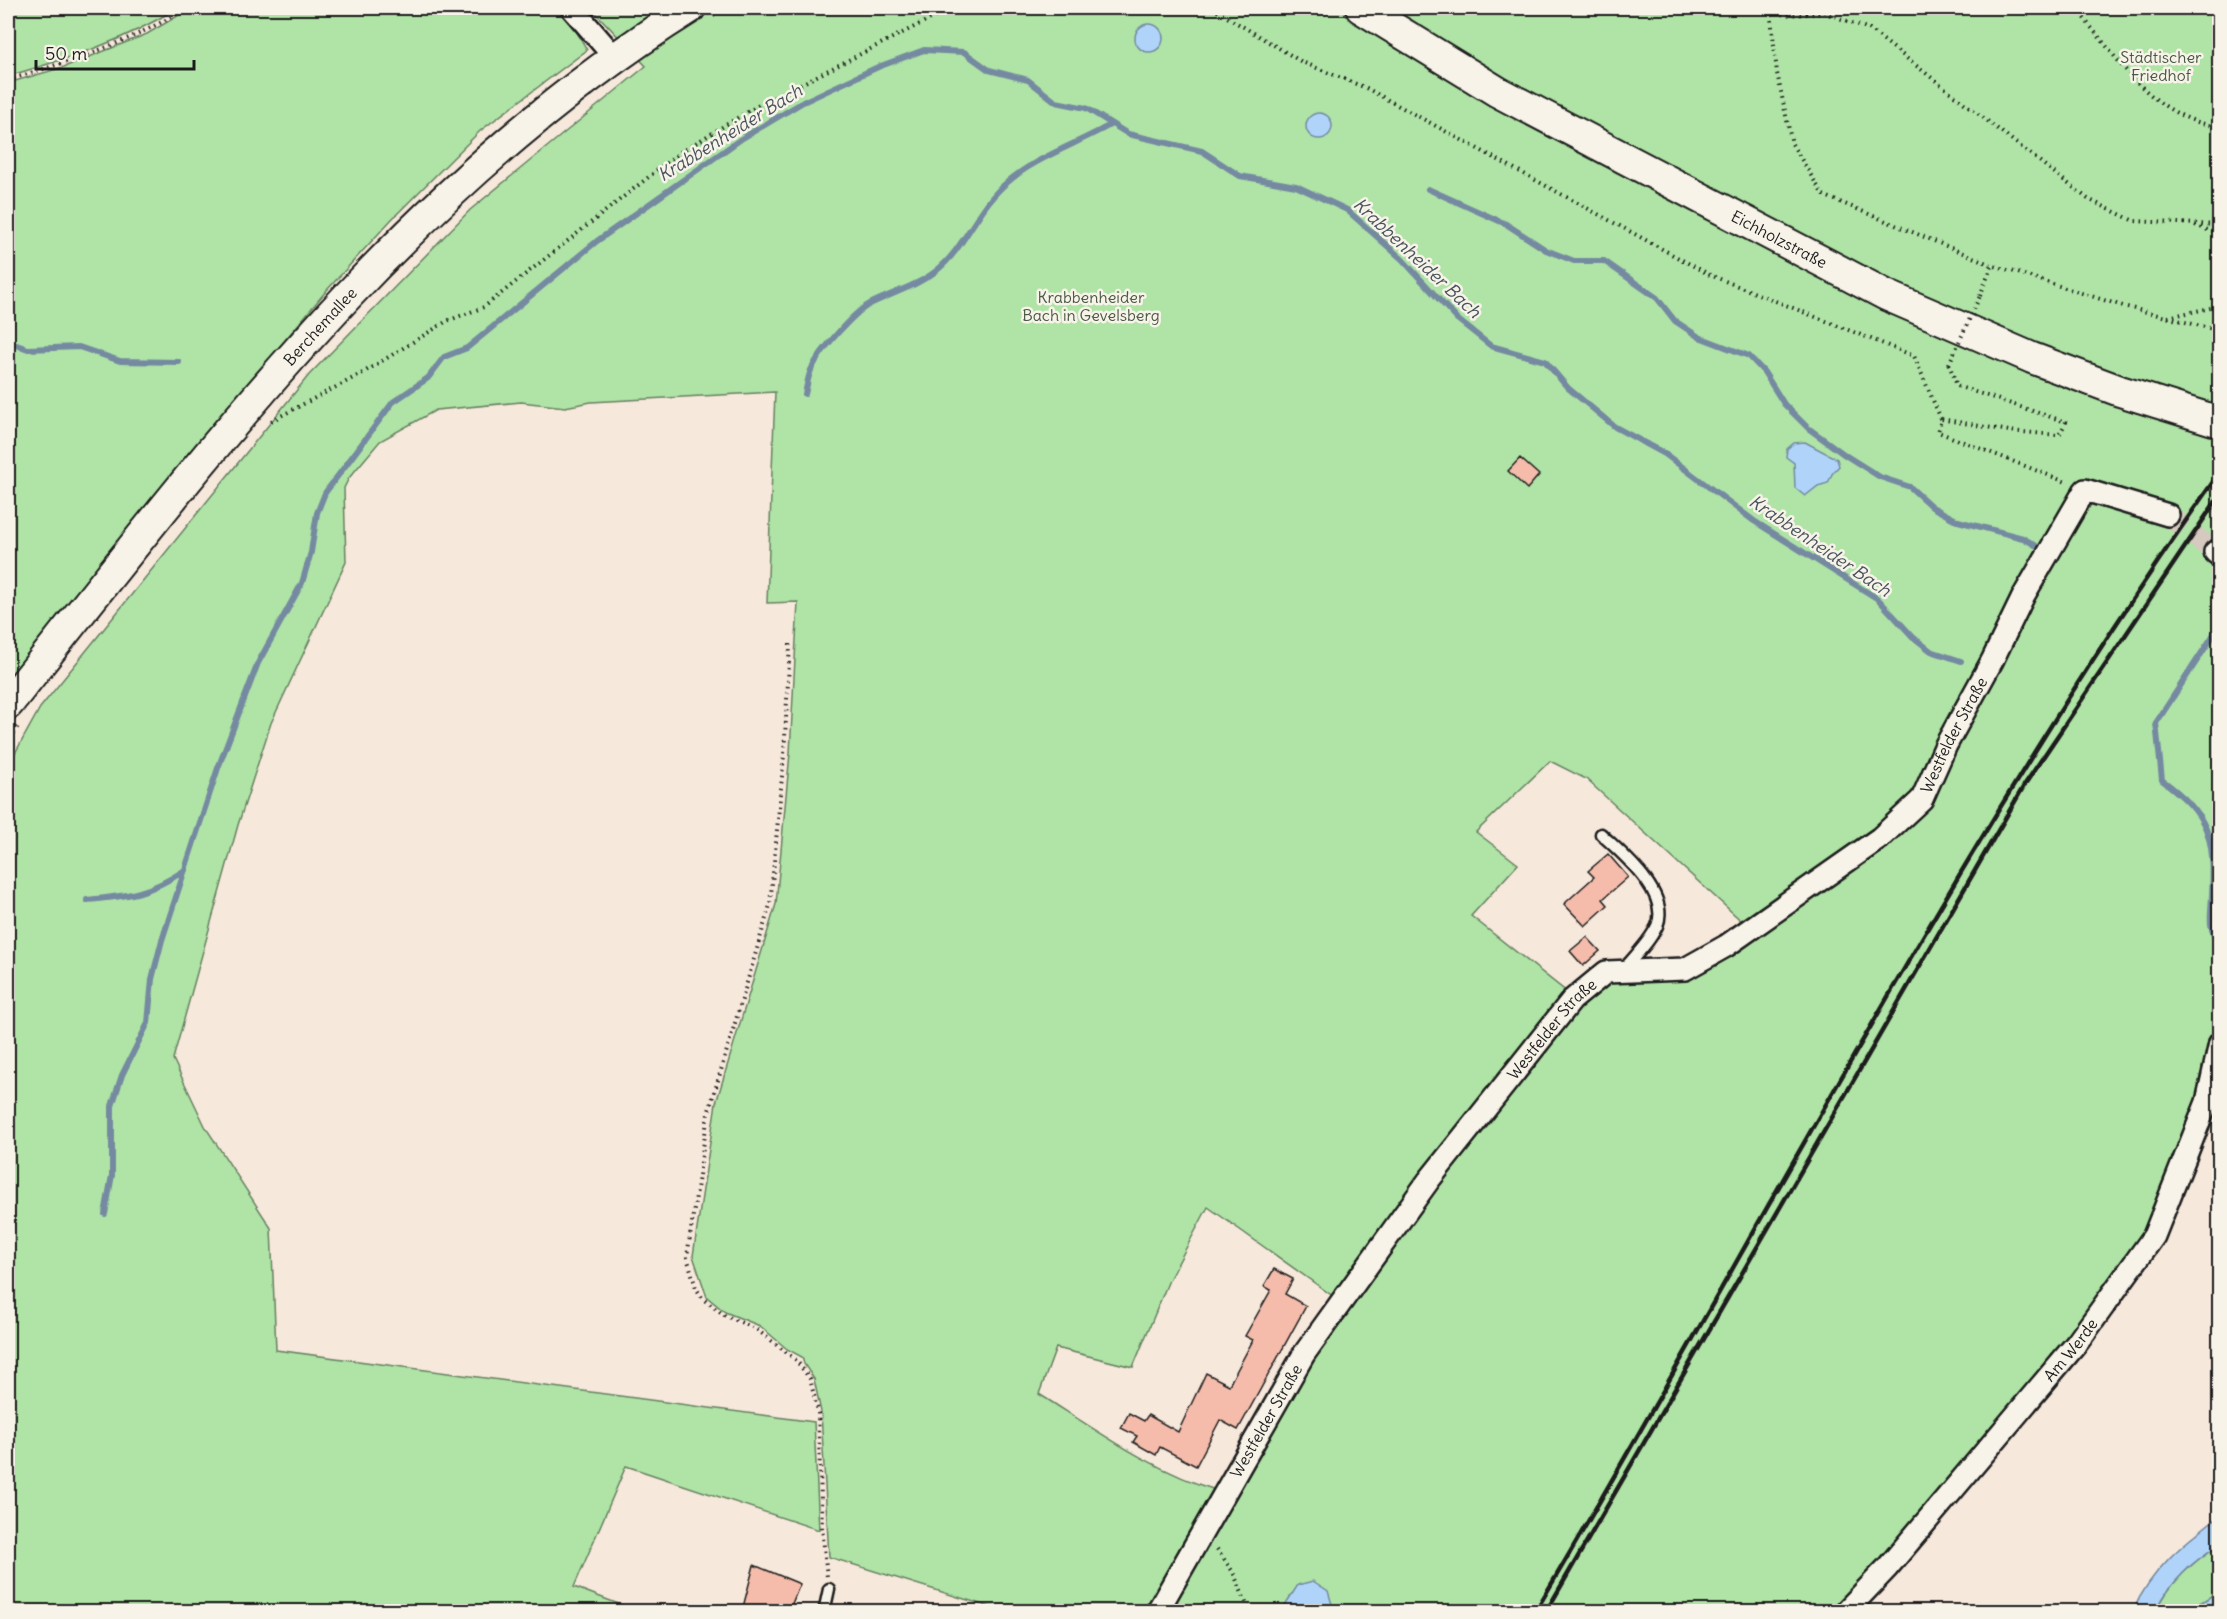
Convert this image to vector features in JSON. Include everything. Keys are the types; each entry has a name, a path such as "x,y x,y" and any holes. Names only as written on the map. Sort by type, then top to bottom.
{"street":[{"path":"572,8 616,59"},
{"name":"Eichholzstraße","path":"1361,8 1498,92 1886,295 2032,358 2120,391 2220,422"},
{"name":"Berchemallee","path":"8,704 240,415 339,302 424,216 488,158 616,59 698,14"},
{"path":"2085,490 2168,515"},
{"name":"Westfelder Straße","path":"1157,1611 1304,1354 1429,1180 1572,1000 1606,972 1685,969 1716,952 1880,838 1922,799 1946,746 1992,661 2024,595 2085,490"},
{"name":"Am Werde","path":"1845,1611 1887,1568 2077,1343 2154,1236 2207,1102 2220,1043"}],"lane":[{"path":"1601,834 1638,868 1653,892 1657,906 1658,924 1645,945 1622,971"},
{"path":"824,1611 829,1589"}],"path":[{"path":"8,80 68,62 150,30 186,8"},
{"path":"698,14 724,8"},
{"path":"267,422 361,374 447,321 484,307 679,153 788,89 952,8"},
{"path":"1212,8 1302,62 1366,88 1710,275 1914,356 1941,418 1938,432 2085,490"},
{"path":"1771,8 1784,15 1825,13 1869,29 2088,199 2134,221 2220,225"},
{"path":"1771,8 1777,73 1792,144 1823,195 1992,266 2220,331"},
{"path":"2078,8 2121,66 2157,101 2178,114 2206,125 2220,127"},
{"path":"2207,8 2220,19"},
{"path":"2193,224 2220,235"},
{"path":"1941,418 2008,431 2059,435 2066,422 1958,386 1949,364 1992,266"},
{"path":"2168,317 2220,306"},
{"path":"790,644 784,755 770,905 708,1114 687,1257 696,1288 703,1299 724,1314 756,1329 796,1360 810,1379 818,1411 822,1527 829,1589"},
{"path":"1203,1530 1233,1572 1250,1611"}],"green space":[{"path":"8,8 177,8 116,40 74,56 8,76"},
{"path":"191,8 563,8 587,50 480,131 391,220 327,290 156,494 8,680 8,83 64,67 147,34"},
{"path":"591,8 2219,8 2219,1090 2151,1236 2073,1342 1838,1611 1162,1611 1245,1463 1360,1283 1562,1019 1602,986 1616,981 1681,975 1917,798 1746,925 1586,779 1550,761 1476,832 1518,864 1471,916 1568,993 1337,1299 1208,1207 1169,1280 1133,1367 1056,1348 1039,1394 1104,1436 1171,1473 1219,1491 1149,1611 1003,1611 829,1557 821,1412 814,1379 802,1357 787,1349 760,1326 725,1312 707,1297 693,1256 716,1103 776,904 790,753 798,602 767,603 775,392 591,402 565,407 521,402 436,410 380,441 349,478 344,488 346,562 271,723 238,825 173,1059 206,1128 271,1228 276,1350 814,1422 819,1530 626,1466 574,1587 637,1611 8,1612 8,766 40,708 309,375 470,210 646,66"},
{"path":"2219,1545 2219,1591 2188,1611 2156,1612 2175,1582 2200,1558"}],"water":[{"path":"1149,24 1159,28 1163,38 1159,48 1149,52 1139,48 1135,38 1139,28"},
{"path":"1319,113 1328,117 1332,126 1328,135 1319,139 1310,135 1306,126 1310,117"},
{"path":"1805,442 1837,459 1839,466 1828,483 1818,486 1805,496 1795,488 1794,463 1786,457 1787,449 1794,443"},
{"path":"2219,1516 2219,1545 2200,1558 2175,1582 2156,1611 2133,1611 2140,1596 2159,1570 2193,1536"},
{"path":"1313,1581 1328,1591 1334,1611 1281,1611 1298,1585"},
{"path":"2219,1591 2219,1611 2188,1611"}],"building":[{"path":"1520,458 1539,475 1527,489 1508,471"},
{"path":"1608,854 1628,877 1603,899 1608,905 1585,926 1564,904 1594,877 1588,871"},
{"path":"1587,937 1600,951 1583,966 1570,951"},
{"path":"1274,1269 1293,1279 1285,1294 1306,1306 1238,1430 1220,1420 1196,1466 1160,1447 1156,1455 1133,1442 1137,1436 1121,1428 1129,1413 1144,1421 1148,1415 1178,1432 1206,1373 1229,1385 1253,1340 1245,1336 1271,1290 1264,1286"},
{"path":"754,1565 800,1584 789,1611 742,1611"}],"waterway":[{"name":"Krabbenheider Bach","path":"105,1214 112,1175 112,1106 122,1075 148,1023 152,979 162,940 218,768 258,663 302,583 311,552 317,513 325,493 393,402 428,378 444,357 467,348 597,241 741,139 803,102 878,67 924,50 964,52 989,70 1028,80 1056,102 1086,108 1128,134 1202,151 1240,176 1296,186 1347,210 1402,259 1457,319 1491,346 1545,361 1568,388 1615,427 1665,454 1754,521 1878,599 1913,637 1931,651 1961,661"},
{"path":"805,394 816,360 855,315 870,304 913,285 936,271 954,252 994,196 1027,167 1110,125"},
{"path":"1428,189 1506,224 1546,250 1574,261 1604,261 1657,298 1675,321 1699,337 1749,356 1764,372 1784,404 1808,428 1845,455 1880,477 1910,487 1932,507 1958,521 2023,538 2035,545"},
{"name":"Krabbenheider Bach","path":"8,342 28,349 79,347 120,361 179,362"},
{"name":"Krabbenheider Bach","path":"2220,625 2156,723 2162,780 2190,804 2206,828 2210,842 2213,875 2211,922 2213,933 2220,947"},
{"path":"87,900 115,897 149,889 185,870"}],"tunnel":[{"path":"2168,515 2215,552"}],"railway":[{"path":"1535,1612 1950,891 2036,749 2126,609 2220,472"},
{"path":"1546,1612 2025,784 2220,495"}],"park label":[{"name":"Städtischer Friedhof","path":"2161,66"},
{"name":"Krabbenheider Bach in Gevelsberg","path":"1091,306"}]}
